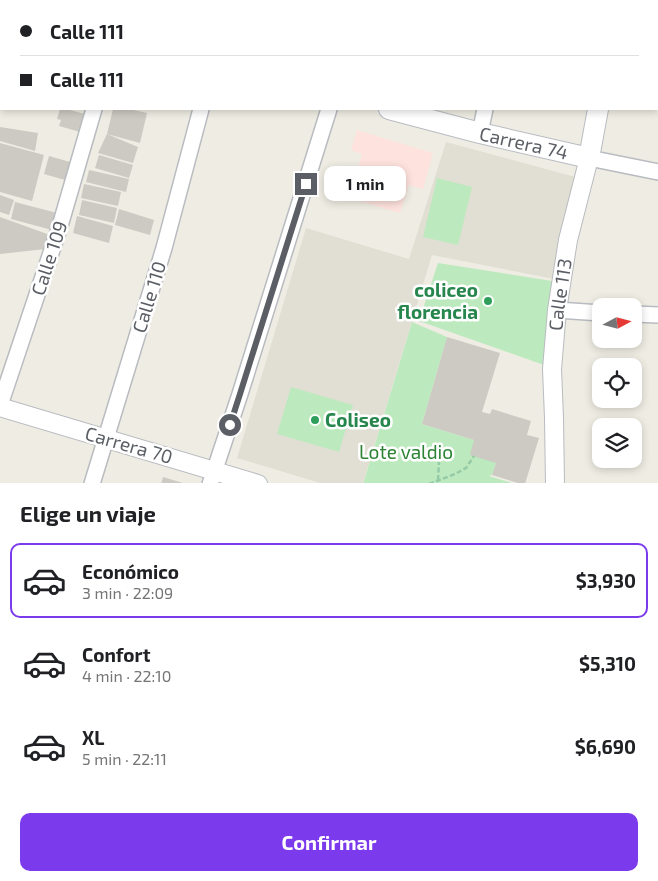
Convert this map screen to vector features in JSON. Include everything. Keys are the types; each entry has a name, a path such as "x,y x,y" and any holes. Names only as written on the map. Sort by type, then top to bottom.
{"main road":[{"name":"Carrera 74","path":"393,110 480,133 589,158"},
{"name":"Calle 113","path":"589,158 598,110"}],"street":[{"name":"Calle 109","path":"0,406 60,226 94,110"},
{"name":"Calle 110","path":"92,483 164,248 201,110"},
{"path":"212,477 240,394 328,110"},
{"path":"480,133 485,110"},
{"name":"Carrera 74","path":"589,158 658,172"},
{"name":"Calle 113","path":"555,483 552,369 557,310 568,240 589,158"},
{"path":"557,310 592,312"},
{"path":"642,314 658,315"},
{"name":"Carrera 70","path":"0,406 105,438 212,477 251,483"}],"path":[{"path":"431,483 466,468 474,456"},
{"path":"438,480 439,462"}],"shaded area":[{"path":"357,130 433,153 423,189 409,185 400,213 349,198 362,154 351,150"},
{"path":"446,142 579,178 554,279 432,255 363,483 320,483 237,458 306,228 409,259"}],"green space":[{"path":"437,178 472,187 458,245 423,237"},
{"name":"coliceo florencia","path":"438,263 552,281 547,366 419,321"},
{"name":"Lote valdio","path":"412,322 447,337 422,424 474,440 496,463 492,475 489,476 512,483 363,483"},
{"name":"Coliseo","path":"291,387 353,405 339,452 277,434"}],"building":[{"path":"60,110 70,110 85,114 80,132 59,126 61,120 57,119"},
{"path":"113,110 134,110 147,113 140,143 107,134"},
{"path":"0,127 38,133 35,151 0,141"},
{"path":"107,134 138,147 133,163 98,153"},
{"path":"0,143 44,155 32,201 0,192"},
{"path":"99,155 133,165 129,178 95,168"},
{"path":"49,156 70,162 65,180 44,174"},
{"path":"89,170 129,179 126,192 86,182"},
{"path":"84,184 121,192 118,206 81,198"},
{"path":"0,195 14,200 9,215 0,212"},
{"path":"82,200 117,208 114,223 79,215"},
{"path":"15,202 57,213 52,230 11,219"},
{"path":"119,209 154,220 150,235 115,225"},
{"path":"77,216 113,226 109,243 73,233"},
{"path":"0,217 50,235 45,249 0,254"},
{"path":"447,337 500,353 482,412 490,414 492,409 531,421 527,435 539,438 525,483 518,483 492,475 496,463 470,455 474,440 422,424"},
{"path":"163,477 183,483 161,483"}],"place":[{"name":"coliceo florencia","path":"488,301"},
{"name":"Coliseo","path":"315,420"}],"route":[{"path":"230,425 306,184"}]}
